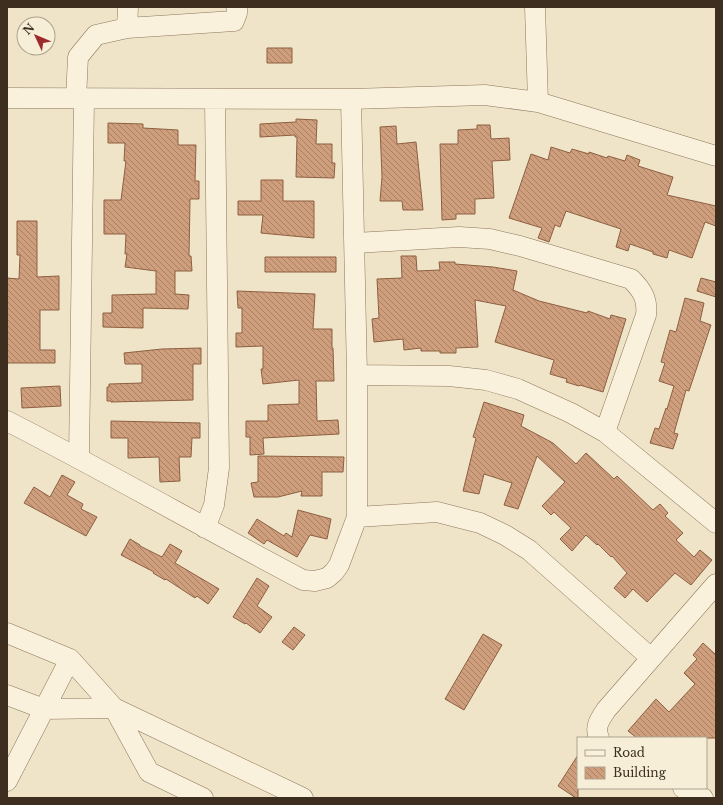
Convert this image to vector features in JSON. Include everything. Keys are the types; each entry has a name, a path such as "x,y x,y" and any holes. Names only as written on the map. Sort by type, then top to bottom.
{"street":[{"path":"127,28 128,7"},
{"path":"79,458 80,99 78,57 96,35 127,28 234,21 237,13 237,7"},
{"path":"535,7 538,102"},
{"path":"7,98 351,99 485,95 538,102 716,156"},
{"path":"205,528 214,505 219,468 215,99"},
{"path":"7,421 79,458 205,528 303,580 315,581 327,578 339,565 357,517 357,375 351,99"},
{"path":"355,243 459,237 490,239 520,246 631,279 640,288 645,297 647,308 646,315 605,432"},
{"path":"357,375 449,376 486,380 518,389 570,413 605,432 716,523"},
{"path":"357,517 437,512 480,523 505,534 529,550 651,658"},
{"path":"598,737 596,732 598,722 606,710 716,584"},
{"path":"7,633 70,660 114,708 149,772 203,798"},
{"path":"7,781 70,660"},
{"path":"7,695 44,709 114,708 303,798"},
{"path":"685,789 703,798"}],"building":[{"path":"267,48 292,48 292,63 267,63"},
{"path":"296,119 317,120 316,144 332,144 332,163 335,163 334,178 296,177 297,137 295,137 295,135 260,137 260,124 296,122"},
{"path":"108,123 143,124 143,128 178,130 178,145 196,145 195,181 199,181 199,199 190,199 189,256 191,256 192,271 175,271 175,294 189,295 188,309 143,308 143,328 103,327 103,313 112,313 112,295 156,294 156,271 125,267 127,254 125,254 126,234 104,234 104,200 121,200 126,161 124,161 125,143 108,143"},
{"path":"477,125 490,125 491,139 509,138 510,160 492,161 494,198 475,199 475,214 456,214 456,219 442,220 440,144 458,144 458,130 477,129"},
{"path":"396,126 397,144 416,142 423,210 403,210 402,201 380,201 382,177 380,127"},
{"path":"551,147 570,153 572,149 625,161 627,155 640,160 638,166 673,177 667,195 716,206 716,226 705,222 692,258 669,250 667,258 653,254 653,252 630,244 628,251 616,247 621,229 566,211 560,227 555,225 549,242 538,238 542,228 509,218 531,154 548,160"},
{"path":"261,180 283,180 283,201 314,201 314,238 261,233 263,215 238,215 238,201 261,201"},
{"path":"17,221 37,221 37,277 59,276 59,310 40,310 40,350 55,350 55,363 7,363 7,278 19,279 20,255 17,255"},
{"path":"401,256 416,256 417,271 440,270 439,262 455,262 455,264 493,267 517,271 513,290 539,301 587,313 588,311 610,319 611,315 626,319 603,392 566,382 567,379 550,374 554,360 495,342 506,306 475,300 478,347 456,348 456,353 421,351 421,348 404,350 403,339 374,342 372,319 379,318 377,279 402,278"},
{"path":"265,257 336,257 336,272 265,272"},
{"path":"701,278 716,282 716,297 697,291"},
{"path":"237,291 315,294 313,329 332,329 334,381 316,381 317,421 338,420 339,434 263,438 264,454 250,455 250,437 246,437 246,421 268,421 268,405 299,404 299,380 263,384 261,369 263,369 263,346 236,347 236,333 242,333 242,308 238,308"},
{"path":"685,298 704,303 700,321 711,325 689,391 686,390 674,433 678,434 673,449 650,443 655,428 659,429 674,386 659,381 665,363 661,362 670,330 676,332"},
{"path":"201,348 201,364 193,364 193,400 107,401 107,387 109,387 109,384 142,383 142,364 125,364 124,353 162,349"},
{"path":"60,386 61,406 22,408 21,388"},
{"path":"484,402 524,415 521,426 553,443 576,464 586,453 614,479 617,476 653,510 660,504 668,513 665,516 683,533 676,540 694,557 700,550 712,560 691,585 675,573 647,602 633,589 625,598 614,588 627,573 612,556 611,557 586,535 572,551 560,539 571,528 554,512 551,515 542,506 565,482 537,456 518,509 504,505 512,483 484,474 479,494 463,491 476,438 473,437"},
{"path":"111,421 200,423 200,438 192,438 191,457 179,457 180,481 160,482 159,457 128,458 128,438 111,438"},
{"path":"258,456 344,457 343,472 322,472 322,496 301,496 302,491 278,497 254,497 251,483 258,482"},
{"path":"62,475 75,482 67,495 83,504 81,509 97,517 86,536 24,503 34,487 50,497"},
{"path":"298,510 331,519 327,539 310,535 297,557 267,540 264,544 248,533 257,519 284,536 286,533 292,537"},
{"path":"130,539 162,557 170,544 182,551 175,563 219,589 208,604 197,596 195,598 166,579 165,580 153,573 154,572 121,555"},
{"path":"257,578 269,586 257,606 272,617 260,633 246,623 245,624 233,617"},
{"path":"294,627 305,635 293,650 282,642"},
{"path":"483,634 502,645 464,710 445,699"},
{"path":"703,643 716,655 716,738 636,737 628,731 656,699 669,712 695,684 684,673 697,659 693,655"},
{"path":"577,757 578,798 558,786"}]}
